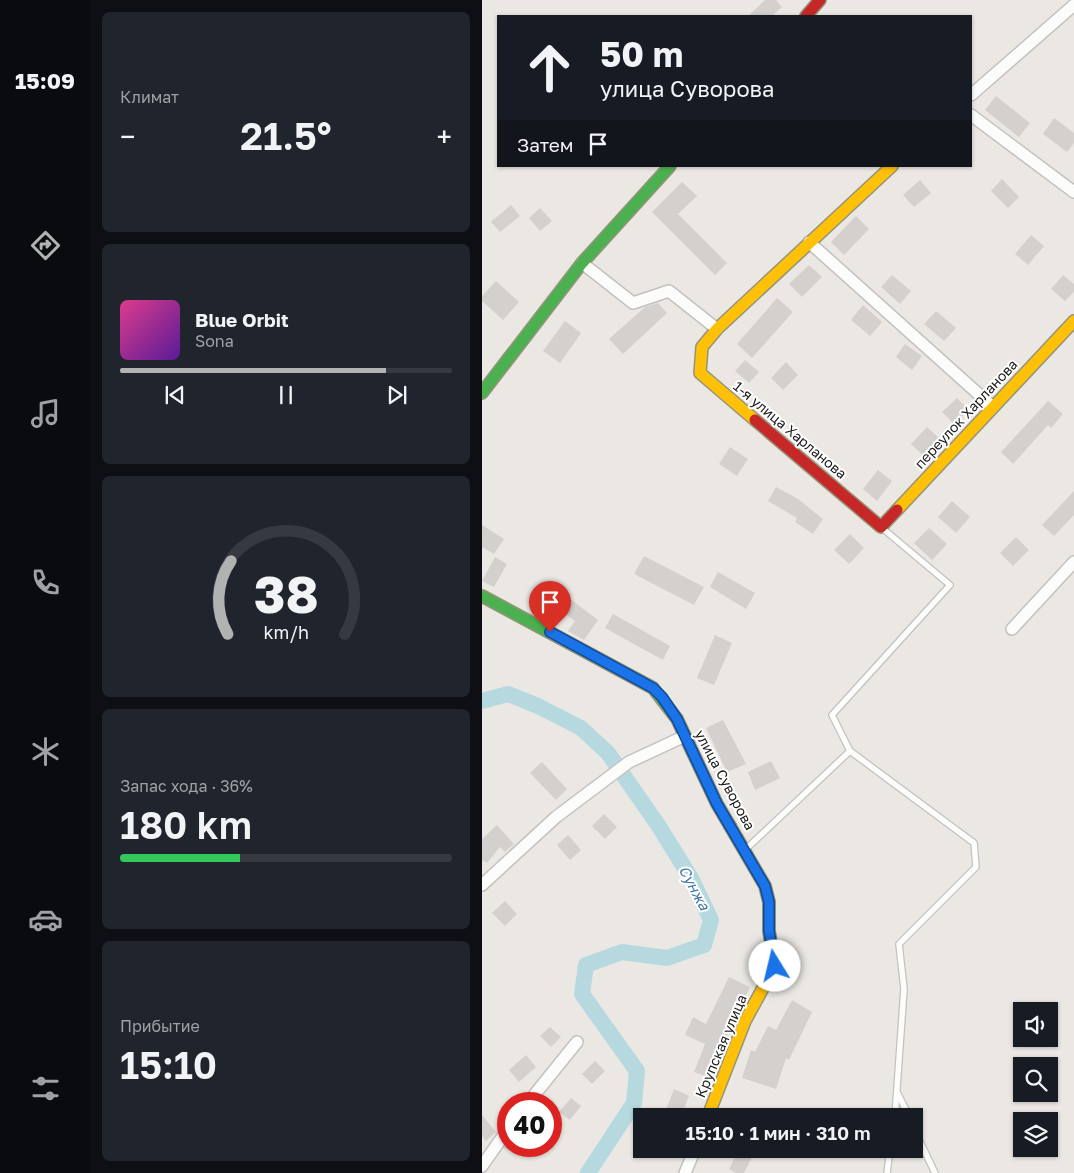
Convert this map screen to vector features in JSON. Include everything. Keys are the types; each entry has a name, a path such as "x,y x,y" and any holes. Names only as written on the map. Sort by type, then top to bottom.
{"street":[{"path":"807,15 820,0"},
{"path":"972,94 1074,5"},
{"path":"972,116 1074,192"},
{"path":"482,393 582,263 669,167"},
{"path":"582,263 633,304 669,290 717,329 891,167"},
{"path":"809,242 993,407"},
{"name":"переулок Харланова","path":"881,526 1074,321"},
{"name":"1-я улица Харланова","path":"717,329 702,347 700,373 881,526"},
{"path":"1012,629 1074,562"},
{"name":"улица Суворова","path":"482,596 653,688 667,704 685,736 717,804 765,886 769,902"},
{"path":"482,885 556,817 629,762 685,736"},
{"name":"Крупская улица","path":"711,1108 745,1021 775,966 769,931 769,902"},
{"path":"537,1092 577,1042"},
{"path":"484,1158 497,1143"},
{"path":"685,1173 691,1158"}],"lane":[{"path":"881,526 950,586 832,715 850,751 974,843 976,867 899,944 904,988 896,1108"},
{"path":"745,850 850,751"},
{"path":"898,1094 905,1108"},
{"path":"923,1148 935,1173"},
{"path":"887,1173 889,1158"}],"building":[{"path":"765,0 776,0 782,7 773,15 749,15"},
{"path":"996,96 1030,123 1019,137 985,110"},
{"path":"1054,118 1074,133 1074,143 1067,152 1043,134"},
{"path":"1002,179 1019,197 1008,208 991,191"},
{"path":"920,180 931,193 914,207 903,195"},
{"path":"682,182 697,196 678,214 727,263 715,275 652,212"},
{"path":"511,205 520,216 500,232 491,222"},
{"path":"540,208 552,221 540,231 529,218"},
{"path":"856,216 869,229 844,255 831,242"},
{"path":"1031,235 1044,246 1028,265 1015,254"},
{"path":"809,265 822,277 802,297 789,284"},
{"path":"892,275 911,291 900,304 881,287"},
{"path":"1063,275 1074,284 1074,292 1065,301 1051,289"},
{"path":"496,281 519,302 503,320 482,301 482,296"},
{"path":"777,298 793,312 752,358 737,344"},
{"path":"658,303 667,313 623,354 609,339 645,307"},
{"path":"863,305 882,322 870,336 851,320"},
{"path":"936,311 956,328 944,341 924,324"},
{"path":"565,321 581,333 560,363 543,351"},
{"path":"905,344 922,356 912,370 896,357"},
{"path":"745,360 759,372 749,383 735,371"},
{"path":"786,362 798,375 783,390 771,378"},
{"path":"957,398 969,410 954,424 942,412"},
{"path":"1048,401 1063,414 1051,428 1048,425 1013,464 1001,452"},
{"path":"927,427 941,440 925,457 911,444"},
{"path":"730,447 748,459 737,476 719,464"},
{"path":"878,470 892,481 877,501 863,489"},
{"path":"776,487 798,499 823,519 813,534 795,522 797,518 768,501"},
{"path":"1074,491 1074,515 1054,536 1042,525"},
{"path":"952,501 970,517 956,533 938,517"},
{"path":"482,525 504,539 494,554 482,547"},
{"path":"929,528 947,544 932,560 914,543"},
{"path":"850,534 864,548 849,564 834,550"},
{"path":"1016,537 1029,550 1013,566 1000,553"},
{"path":"644,556 704,587 694,605 634,574"},
{"path":"495,557 507,564 494,587 482,581"},
{"path":"718,572 755,593 746,609 710,587"},
{"path":"549,583 598,620 584,640 568,631 575,621 540,596"},
{"path":"613,614 670,646 663,660 605,628"},
{"path":"715,635 732,643 714,685 697,678"},
{"path":"723,720 746,764 727,772 706,728"},
{"path":"771,761 780,778 755,790 748,772"},
{"path":"542,762 567,789 556,800 530,773"},
{"path":"604,814 617,827 605,839 592,826"},
{"path":"497,825 514,844 505,852 500,847 487,863 482,860 482,839"},
{"path":"568,835 581,850 570,860 557,845"},
{"path":"505,901 517,914 505,926 492,913"},
{"path":"729,977 750,987 708,1077 694,1072 705,1044 685,1035 693,1017 706,1024"},
{"path":"792,1000 812,1012 789,1060 786,1058 776,1089 742,1078 751,1050 755,1052 768,1026 776,1030"},
{"path":"550,1027 561,1037 551,1047 540,1036"},
{"path":"526,1055 536,1067 519,1082 509,1070"},
{"path":"595,1061 605,1071 592,1084 582,1074"},
{"path":"674,1089 689,1096 684,1108 667,1108"},
{"path":"571,1098 581,1106 570,1120 562,1114 562,1108"},
{"path":"482,1115 496,1132 486,1141 482,1136"},
{"path":"734,1158 752,1158 744,1173 736,1173 729,1169"}],"waterway":[{"name":"Сунжа","path":"482,701 508,694 538,706 581,728 608,753 658,825 691,878 711,920 704,945 667,958 622,952 586,965 582,994 637,1071 634,1103 588,1173"}],"traffic: fast":[{"path":"482,393 582,263 669,167"},
{"path":"482,596 653,688 677,719 717,804 730,826"}],"traffic: slow":[{"path":"755,420 700,373 702,347 717,329 891,167"},
{"path":"897,510 1074,321"},
{"path":"711,1108 745,1021 775,966 769,931 769,902 765,886 730,826"}],"traffic: jam":[{"path":"807,15 820,0"},
{"path":"755,420 881,527 897,510"}],"route":[{"path":"550,632 653,688 662,697 677,719 717,804 765,886 769,902 769,931 775,966"}]}
